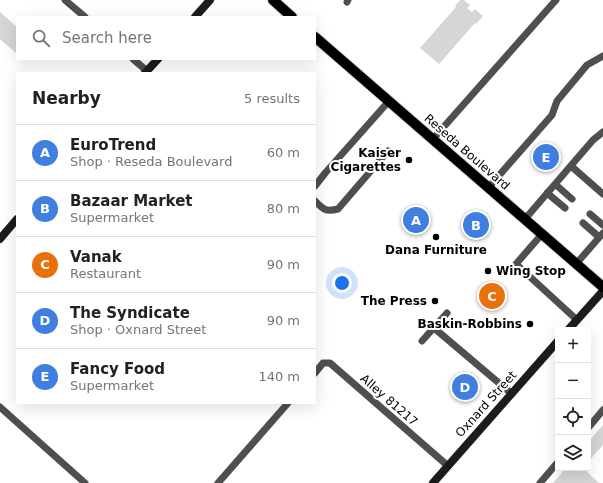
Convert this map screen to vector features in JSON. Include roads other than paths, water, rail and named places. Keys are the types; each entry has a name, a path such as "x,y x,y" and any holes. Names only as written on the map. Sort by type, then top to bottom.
{"main road":[{"path":"196,16 210,0"},
{"path":"273,0 291,16"},
{"name":"Reseda Boulevard","path":"316,38 603,287"},
{"path":"146,72 157,60"},
{"path":"0,239 16,220"},
{"path":"571,327 603,291"},
{"name":"Oxnard Street","path":"433,483 555,344"}],"lane":[{"path":"66,0 84,16"},
{"path":"433,140 556,0"},
{"path":"488,188 552,115 557,101 587,65 603,56"},
{"path":"134,60 146,72"},
{"path":"316,185 389,101"},
{"path":"525,220 593,140 603,132"},
{"path":"316,202 323,209 329,211 338,208 388,151"},
{"path":"570,166 603,194"},
{"path":"555,184 572,199"},
{"path":"547,193 565,208"},
{"path":"590,214 603,225"},
{"path":"576,264 601,235 582,223"},
{"path":"542,234 516,264 577,320"},
{"path":"422,341 447,314"},
{"path":"434,328 512,394"},
{"name":"Alley 81217","path":"316,372 323,363 330,363 448,466"},
{"path":"218,483 287,404"},
{"path":"0,407 86,483"},
{"path":"591,424 603,410"},
{"path":"540,483 555,466"}],"place":[{"name":"Fancy Food","path":"546,157"},
{"name":"Kaiser Cigarettes","path":"409,160"},
{"name":"EuroTrend","path":"416,220"},
{"name":"Bazaar Market","path":"476,225"},
{"name":"Dana Furniture","path":"436,237"},
{"name":"Wing Stop","path":"488,271"},
{"name":"Vanak","path":"492,296"},
{"name":"The Press","path":"435,301"},
{"name":"Baskin-Robbins","path":"530,324"},
{"name":"The Syndicate","path":"465,387"}]}
